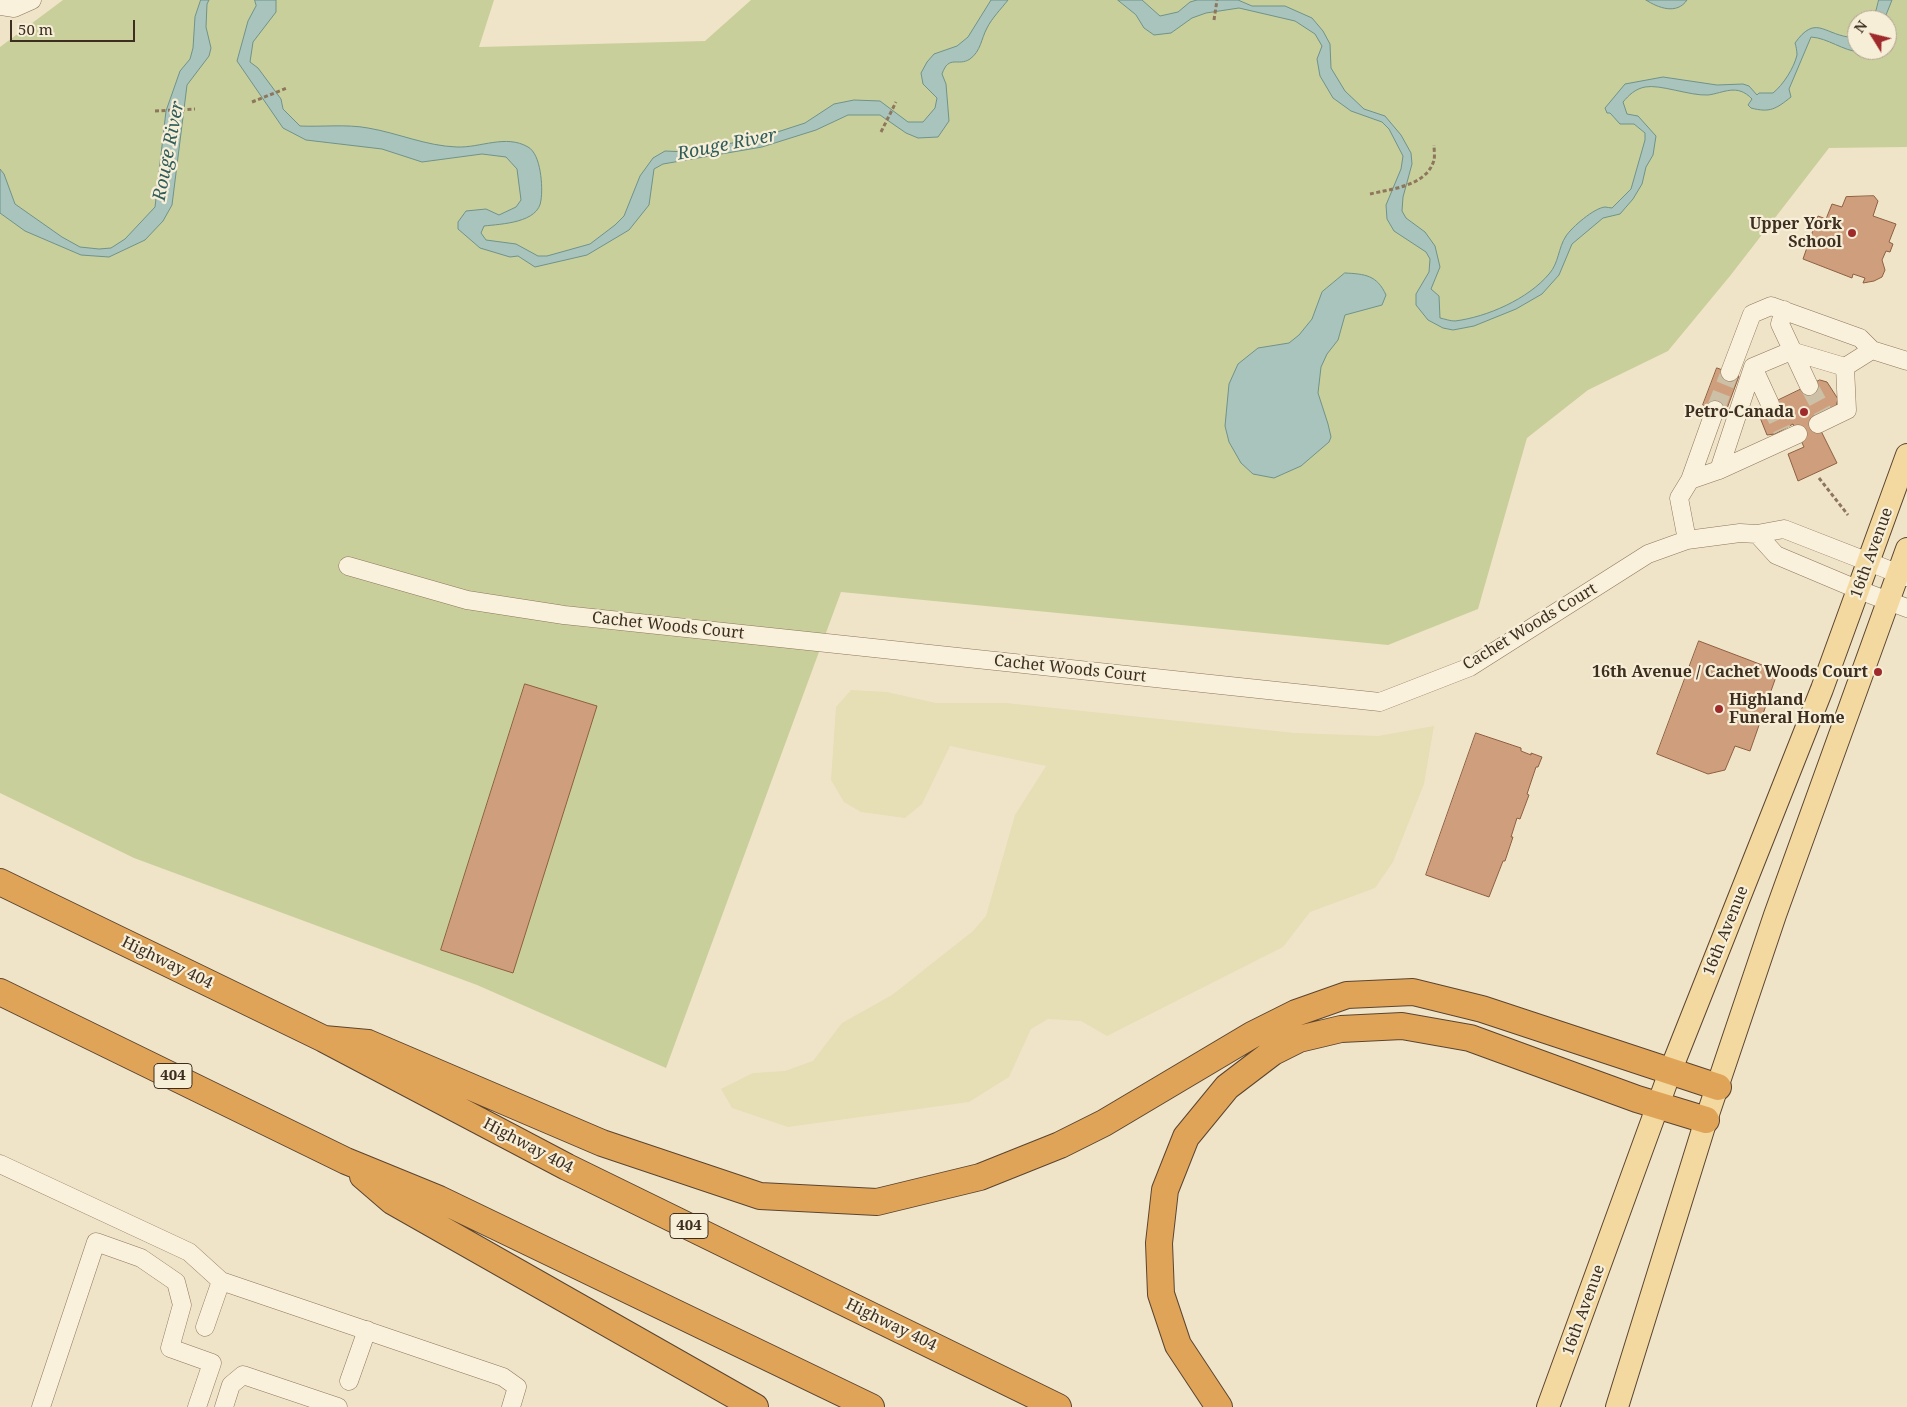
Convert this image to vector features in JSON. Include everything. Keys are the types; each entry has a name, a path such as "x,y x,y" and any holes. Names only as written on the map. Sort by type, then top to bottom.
{"highway":[{"name":"Highway 404","path":"0,882 324,1039 567,1167 1058,1407"},
{"name":"404","path":"0,992 346,1161 439,1199 871,1407"},
{"path":"324,1039 368,1043 602,1143 760,1196 877,1202 980,1177 1060,1145 1104,1123 1252,1035 1296,1013 1346,995 1413,992 1482,1008 1718,1087"},
{"path":"1219,1407 1178,1345 1161,1294 1159,1243 1165,1190 1186,1137 1227,1087 1273,1052 1300,1039 1341,1030 1402,1026 1470,1038 1658,1105 1706,1120"},
{"path":"346,1161 392,1201 755,1407"}],"main road":[{"name":"16th Avenue","path":"1548,1407 1670,1072 1815,707 1870,562 1907,455"},
{"name":"16th Avenue","path":"1617,1407 1706,1120 1775,915 1898,604 1907,549"}],"street":[{"path":"0,6 14,8 32,0"},
{"path":"1730,372 1752,314 1771,306 1860,338 1872,350 1907,361"},
{"path":"1784,310 1780,324 1809,386"},
{"path":"1718,470 1753,368 1792,350 1845,367 1872,350"},
{"path":"1822,419 1847,410 1845,367"},
{"path":"1753,368 1770,404"},
{"path":"1687,540 1679,498 1690,480 1715,410"},
{"path":"1690,480 1718,470 1789,434"},
{"name":"Cachet Woods Court","path":"348,566 467,600 564,614 1380,702 1470,666 1648,554 1687,540 1757,534 1784,529 1903,575"},
{"path":"1757,534 1776,555 1859,590 1898,604"},
{"path":"0,1164 189,1252 221,1281 503,1377 517,1387 511,1407"},
{"path":"41,1407 96,1242 141,1258 176,1282 182,1305 170,1348 212,1363 197,1407"},
{"path":"205,1328 221,1281"},
{"path":"349,1381 367,1330"},
{"path":"224,1407 231,1385 243,1375 338,1407"}],"path":[{"path":"1214,20 1217,0"},
{"path":"252,102 288,88"},
{"path":"881,132 896,102"},
{"path":"155,111 195,109"},
{"path":"1370,194 1412,183 1424,176 1434,160 1434,145"},
{"path":"1819,478 1848,515"}],"shaded area":[{"path":"851,690 887,692 936,703 1006,703 1295,733 1378,736 1434,726 1424,784 1393,862 1375,888 1310,912 1283,947 1107,1036 1081,1021 1048,1019 1031,1029 1009,1077 969,1102 788,1127 732,1108 721,1089 753,1073 785,1071 813,1061 842,1023 892,995 973,931 986,916 1015,815 1046,766 950,746 922,804 905,818 861,812 844,802 831,780 836,707"}],"green space":[{"path":"63,0 494,0 479,47 705,41 751,0 1907,0 1907,147 1829,148 1730,276 1668,351 1588,390 1527,438 1478,609 1388,645 841,592 666,1068 477,985 134,858 0,793 0,47"}],"water":[{"name":"Rouge River","path":"201,0 209,0 207,4 206,27 211,48 209,56 187,85 172,205 163,221 145,240 109,257 81,255 25,231 0,213 0,169 4,174 15,204 62,237 80,247 99,249 111,248 125,239 155,207 166,111 180,71 190,59 193,48 195,17"},
{"name":"Rouge River","path":"255,0 276,0 276,12 253,42 250,62 258,68 281,99 283,109 300,126 360,127 446,146 466,147 511,142 520,143 528,147 536,156 541,179 542,194 539,208 527,218 518,221 484,226 481,233 486,240 516,244 538,256 547,256 590,244 615,225 624,216 640,176 653,158 665,151 688,152 762,137 805,123 834,104 854,100 880,101 908,122 923,122 935,108 937,98 923,84 921,73 927,62 934,54 957,46 968,37 991,0 1008,0 989,24 979,49 974,56 966,61 948,64 945,68 942,74 946,84 949,121 938,137 918,138 906,133 880,115 848,115 816,130 762,147 663,164 654,169 649,205 629,230 587,255 535,267 518,256 510,257 480,248 458,229 458,222 466,211 486,209 499,215 516,207 521,200 517,169 506,157 482,154 422,162 382,149 306,140 283,128 237,61 248,21 256,6"},
{"path":"1118,0 1142,0 1160,16 1178,12 1190,2 1197,0 1238,0 1252,6 1285,6 1312,18 1323,31 1330,44 1331,68 1345,91 1364,109 1385,116 1401,135 1411,153 1412,164 1403,197 1402,211 1406,218 1425,232 1435,246 1440,267 1431,289 1439,296 1440,318 1453,321 1493,311 1530,291 1552,270 1563,241 1573,228 1600,208 1612,208 1631,189 1645,140 1645,133 1634,124 1620,124 1610,113 1607,113 1605,108 1625,84 1663,77 1717,85 1743,84 1749,86 1757,95 1759,93 1773,93 1791,71 1797,55 1795,43 1808,30 1820,28 1847,37 1847,49 1811,37 1789,89 1791,97 1777,107 1768,110 1751,108 1748,105 1752,99 1741,91 1736,90 1701,95 1667,88 1645,87 1632,93 1623,102 1627,114 1638,116 1656,136 1653,155 1646,167 1642,184 1633,199 1620,214 1603,218 1572,244 1559,275 1542,294 1516,309 1474,326 1453,330 1443,328 1428,320 1416,305 1416,294 1429,272 1430,259 1426,252 1394,231 1387,219 1386,205 1401,169 1403,156 1389,129 1382,122 1351,111 1333,98 1320,76 1317,59 1322,46 1315,34 1295,21 1239,8 1206,13 1192,18 1171,33 1154,35 1144,28 1136,15"},
{"path":"1646,0 1687,0 1683,5 1667,9"},
{"path":"1879,0 1892,0 1888,10 1876,10"},
{"path":"1345,273 1370,277 1379,283 1386,295 1382,305 1345,315 1338,340 1327,354 1321,367 1318,393 1331,437 1329,442 1301,466 1274,478 1253,474 1241,463 1229,442 1225,426 1229,384 1238,364 1258,348 1289,343 1299,335 1312,319 1322,292"}],"building":[{"name":"Upper York School","path":"1874,196 1878,201 1873,216 1896,224 1889,242 1893,244 1890,252 1886,251 1882,260 1885,270 1882,277 1863,283 1865,278 1853,274 1852,278 1803,259 1818,216 1826,219 1832,204 1842,207 1846,197"},
{"path":"1717,368 1739,376 1725,414 1703,405"},
{"path":"1820,380 1827,382 1838,399 1836,406 1814,417 1837,463 1798,481 1788,454 1804,447 1793,424 1775,434 1767,435 1759,415 1760,409"},
{"name":"Highland Funeral Home","path":"1699,641 1778,671 1750,751 1735,746 1725,770 1708,774 1657,754"},
{"path":"525,684 597,706 513,973 441,950"},
{"path":"1476,733 1521,748 1521,751 1531,755 1531,753 1542,757 1538,767 1536,767 1527,794 1529,795 1520,819 1517,818 1505,861 1503,861 1489,897 1426,875"}],"tunnel":[{"path":"1715,410 1730,372"},
{"path":"1809,386 1823,412"},
{"path":"1770,404 1782,430"}],"place":[{"name":"Upper York School","path":"1852,233"},
{"name":"Petro-Canada","path":"1804,412"},
{"name":"16th Avenue / Cachet Woods Court","path":"1878,672"},
{"name":"Highland Funeral Home","path":"1719,709"}]}
